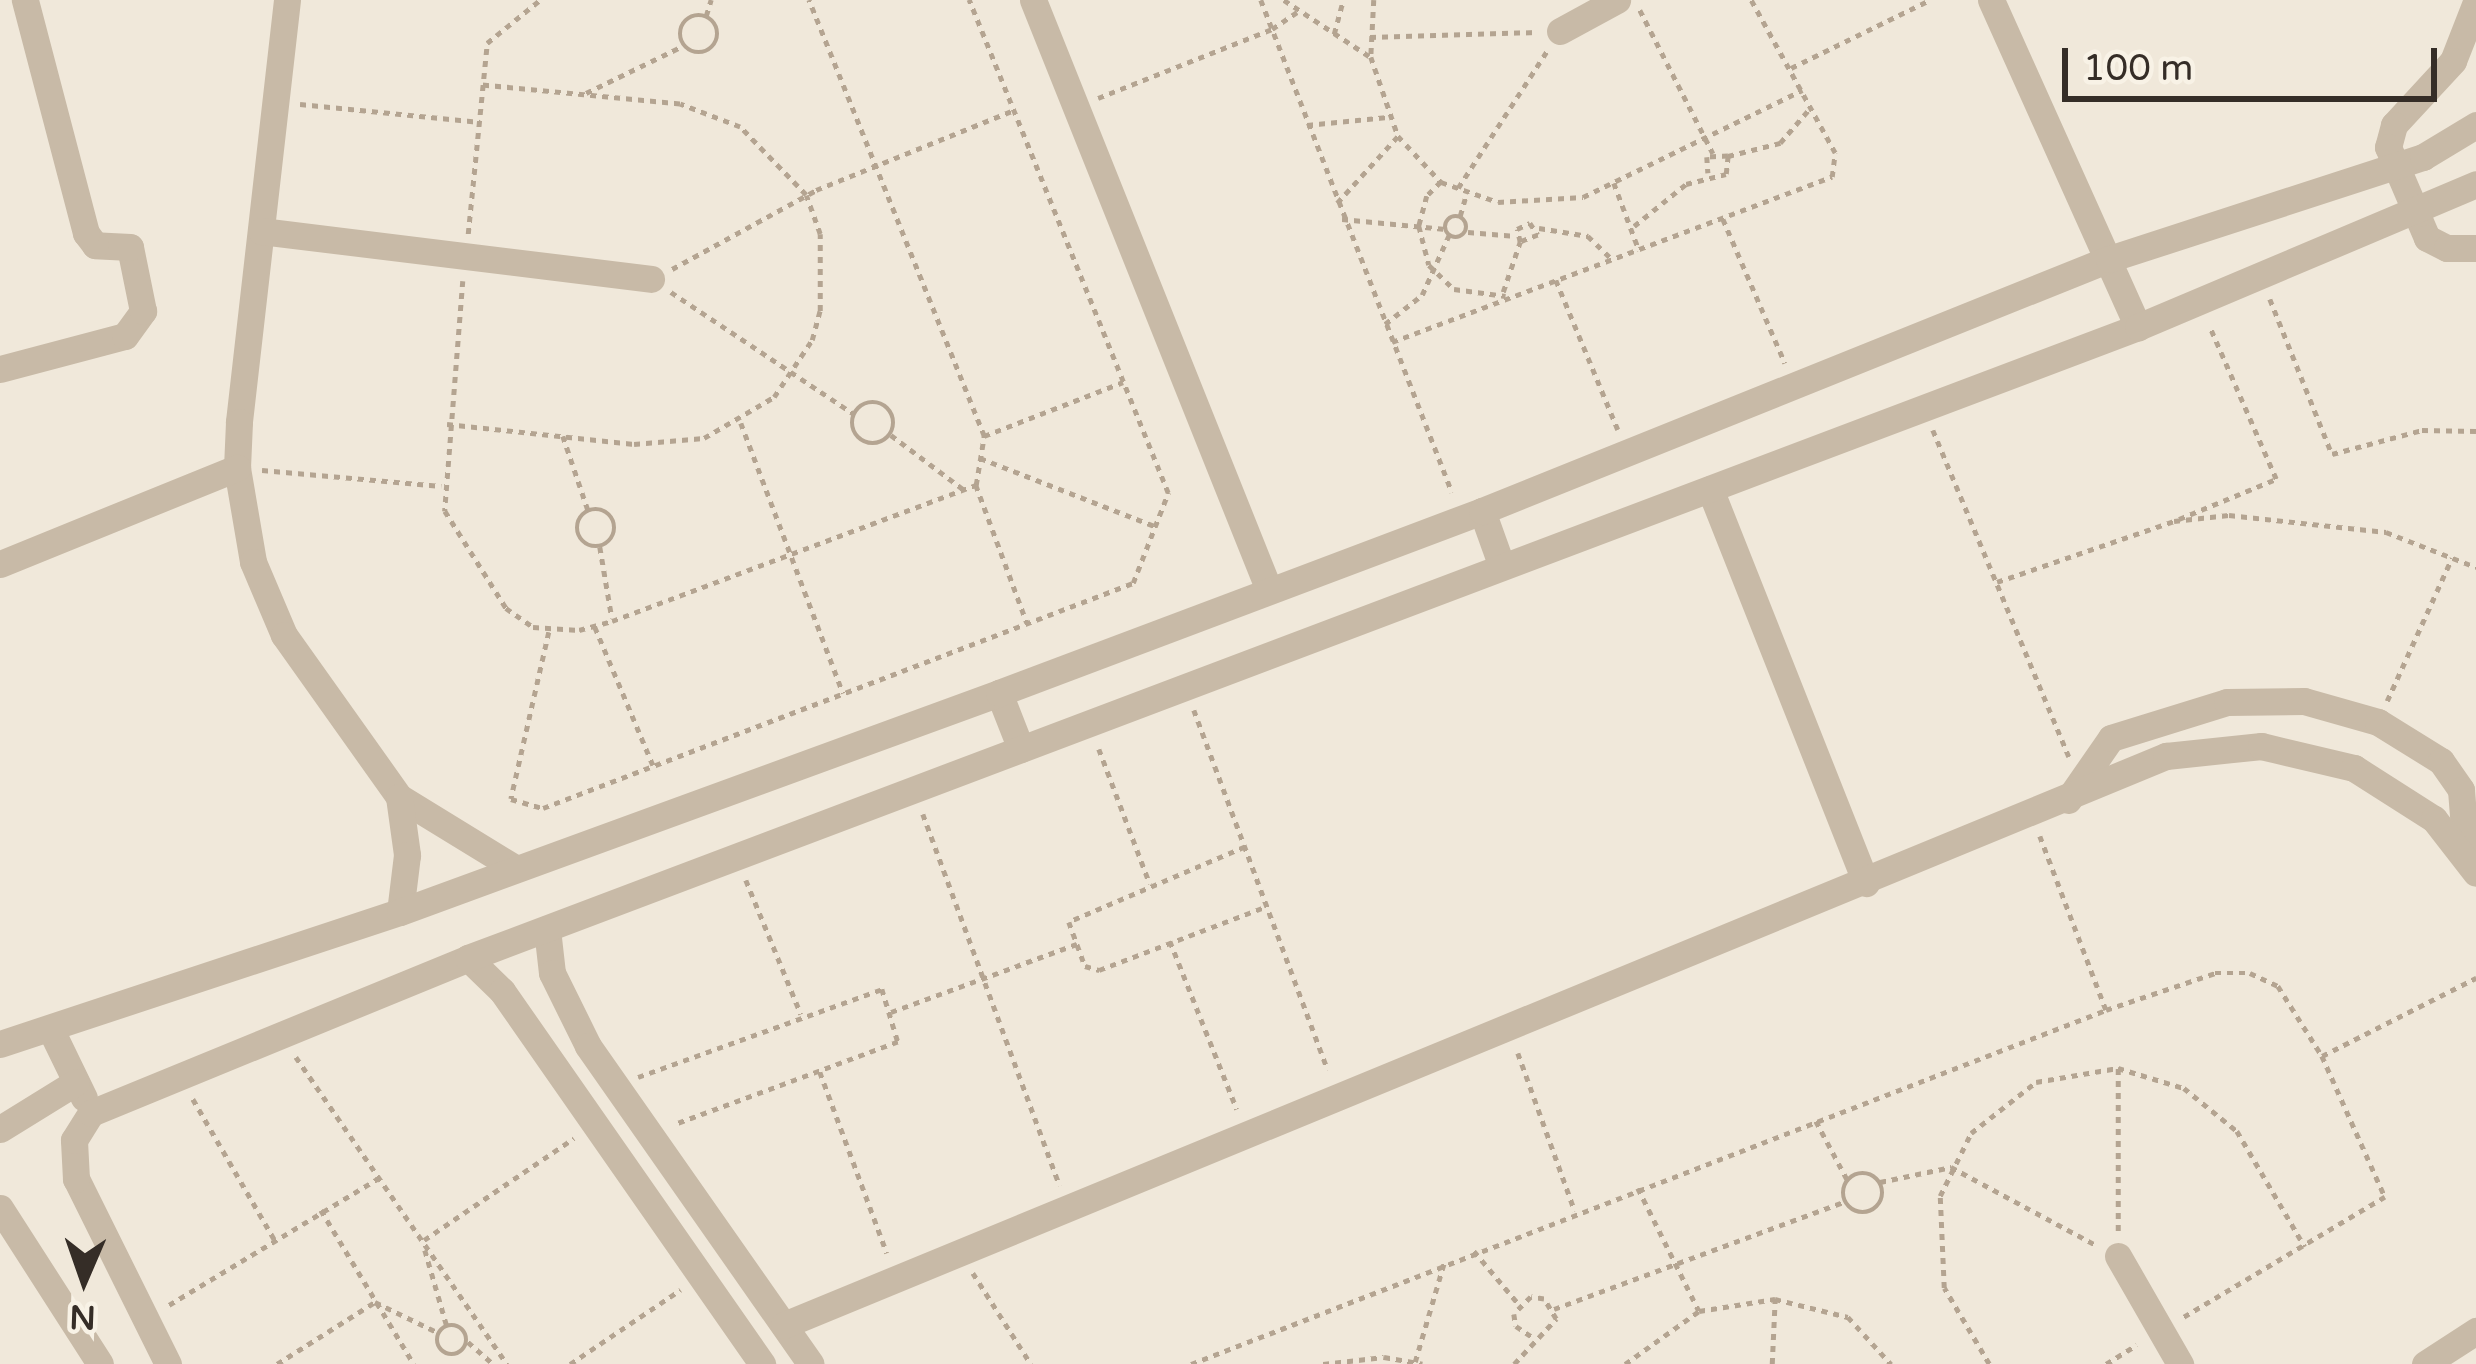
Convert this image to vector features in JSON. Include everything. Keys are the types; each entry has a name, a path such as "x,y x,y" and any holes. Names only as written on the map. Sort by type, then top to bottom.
{"street":[{"path":"0,369 125,336 143,311 130,247 95,245 86,233 25,0"},
{"path":"287,0 237,468 254,562 284,635 399,797 515,868"},
{"path":"1033,0 1269,590"},
{"path":"1560,32 1617,0"},
{"path":"1991,0 2138,327"},
{"path":"2476,2 2441,79 2388,136 2394,167 2434,245 2476,248"},
{"path":"0,1044 52,1032 400,913 999,693 1627,454 2109,259 2394,167 2476,125"},
{"path":"167,1364 76,1179 74,1140 91,1113 178,1072 468,958 2138,327 2476,184"},
{"path":"261,231 651,279"},
{"path":"0,564 237,468"},
{"path":"1710,489 1866,883"},
{"path":"1473,514 1502,567"},
{"path":"999,693 1021,749"},
{"path":"2073,789 2111,738 2227,702 2304,701 2378,722 2417,742 2462,790 2471,863"},
{"path":"784,1325 2032,815 2073,789 2166,756 2261,746 2308,753 2375,778 2434,819 2471,863"},
{"path":"399,797 407,855 400,913"},
{"path":"547,929 552,973 588,1046 811,1364"},
{"path":"468,958 502,991 762,1364"},
{"path":"52,1032 91,1113"},
{"path":"555,1068 588,1046"},
{"path":"0,1130 76,1082"},
{"path":"0,1208 100,1364"},
{"path":"2117,1256 2180,1364"},
{"path":"2425,1364 2476,1331"}],"path":[{"path":"706,16 711,0"},
{"path":"809,0 984,436 976,485 1027,623"},
{"path":"550,631 511,800 543,808 1133,583 1168,494 969,0"},
{"path":"1261,0 1392,342 1473,514"},
{"path":"1284,0 1371,57"},
{"path":"1334,34 1343,0"},
{"path":"1374,0 1371,57 1388,117 1398,136 1441,182 1467,193 1541,205 1614,184 1803,90"},
{"path":"1635,0 1713,152 1708,173"},
{"path":"1392,342 1832,177 1834,153 1751,0"},
{"path":"1791,68 1930,0"},
{"path":"536,1 490,36 441,486 459,541 506,608 550,631 596,626 976,485"},
{"path":"1076,106 1272,29 1297,12"},
{"path":"683,46 683,22 706,16"},
{"path":"683,46 697,54 716,43 717,27 706,16"},
{"path":"1370,37 1560,32"},
{"path":"1457,189 1560,32"},
{"path":"584,94 683,46"},
{"path":"275,102 479,122"},
{"path":"1713,152 1728,156 1780,143 1811,107"},
{"path":"854,414 651,279 876,165 1014,110"},
{"path":"1307,125 1388,117"},
{"path":"1336,204 1398,136"},
{"path":"1634,226 1708,173 1726,174 1728,156"},
{"path":"1441,182 1419,226 1436,276 1471,295 1505,296"},
{"path":"1614,184 1634,226 1639,250"},
{"path":"1385,324 1436,276 1447,232 1460,217 1467,193"},
{"path":"1460,217 1466,232"},
{"path":"1342,219 1534,241 1536,228"},
{"path":"1723,219 1796,387"},
{"path":"1505,296 1522,224 1588,236 1613,260"},
{"path":"2261,277 2332,454 2422,430 2476,431"},
{"path":"1556,280 1627,454"},
{"path":"1997,582 2174,521 2276,479 2199,302"},
{"path":"984,436 1123,382"},
{"path":"867,402 884,404 895,418 891,435 867,443 854,431 854,414 867,402"},
{"path":"1923,408 1997,582 2073,789"},
{"path":"740,421 843,693"},
{"path":"891,435 962,489"},
{"path":"563,436 588,510 576,530 585,544 600,547 613,538 615,522 604,510 588,510"},
{"path":"980,458 1155,526"},
{"path":"237,468 441,486"},
{"path":"2174,521 2229,515 2326,522 2386,532 2476,567"},
{"path":"600,547 612,621"},
{"path":"2378,722 2452,556"},
{"path":"596,626 653,765"},
{"path":"1185,686 1339,1098"},
{"path":"1089,722 1150,884"},
{"path":"913,789 1068,1209"},
{"path":"2032,815 2106,1010"},
{"path":"1245,848 1072,916 1077,944 1092,970 1267,906"},
{"path":"736,857 801,1014"},
{"path":"1170,941 1248,1135"},
{"path":"891,1012 1077,944"},
{"path":"1191,1364 1574,1211 2106,1010 2215,974 2250,973 2278,986 2322,1056 2385,1197 2106,1364"},
{"path":"2322,1056 2476,978"},
{"path":"618,1085 877,986 891,1012 898,1042 651,1134"},
{"path":"1509,1029 1574,1211"},
{"path":"279,1032 507,1364"},
{"path":"1989,1364 1957,1317 1937,1258 1951,1166 1971,1133 2012,1095 2062,1073 2118,1068 2152,1074 2212,1106 2236,1131 2305,1247"},
{"path":"1880,1182 1951,1166 2117,1256 2118,1068"},
{"path":"178,1072 274,1239"},
{"path":"820,1072 896,1279"},
{"path":"1816,1121 1847,1180 1844,1202"},
{"path":"422,1241 593,1125"},
{"path":"1847,1180 1871,1174 1880,1182"},
{"path":"144,1320 379,1178"},
{"path":"1519,1304 1531,1297 1554,1309 1844,1202 1873,1211 1880,1182"},
{"path":"1639,1188 1699,1311"},
{"path":"321,1210 414,1364"},
{"path":"422,1241 447,1325"},
{"path":"1474,1252 1519,1304 1516,1326 1534,1338"},
{"path":"960,1253 1031,1364"},
{"path":"1323,1364 1419,1363 1444,1263"},
{"path":"570,1364 700,1276"},
{"path":"1772,1364 1775,1299"},
{"path":"1624,1364 1699,1311 1775,1299 1848,1317 1891,1364"},
{"path":"375,1302 439,1333"},
{"path":"277,1364 375,1302"},
{"path":"1514,1364 1534,1338 1552,1329 1554,1309"},
{"path":"439,1333 447,1325"},
{"path":"447,1325 466,1332 468,1342 493,1364"},
{"path":"439,1333 442,1352 453,1360 468,1342"}]}
